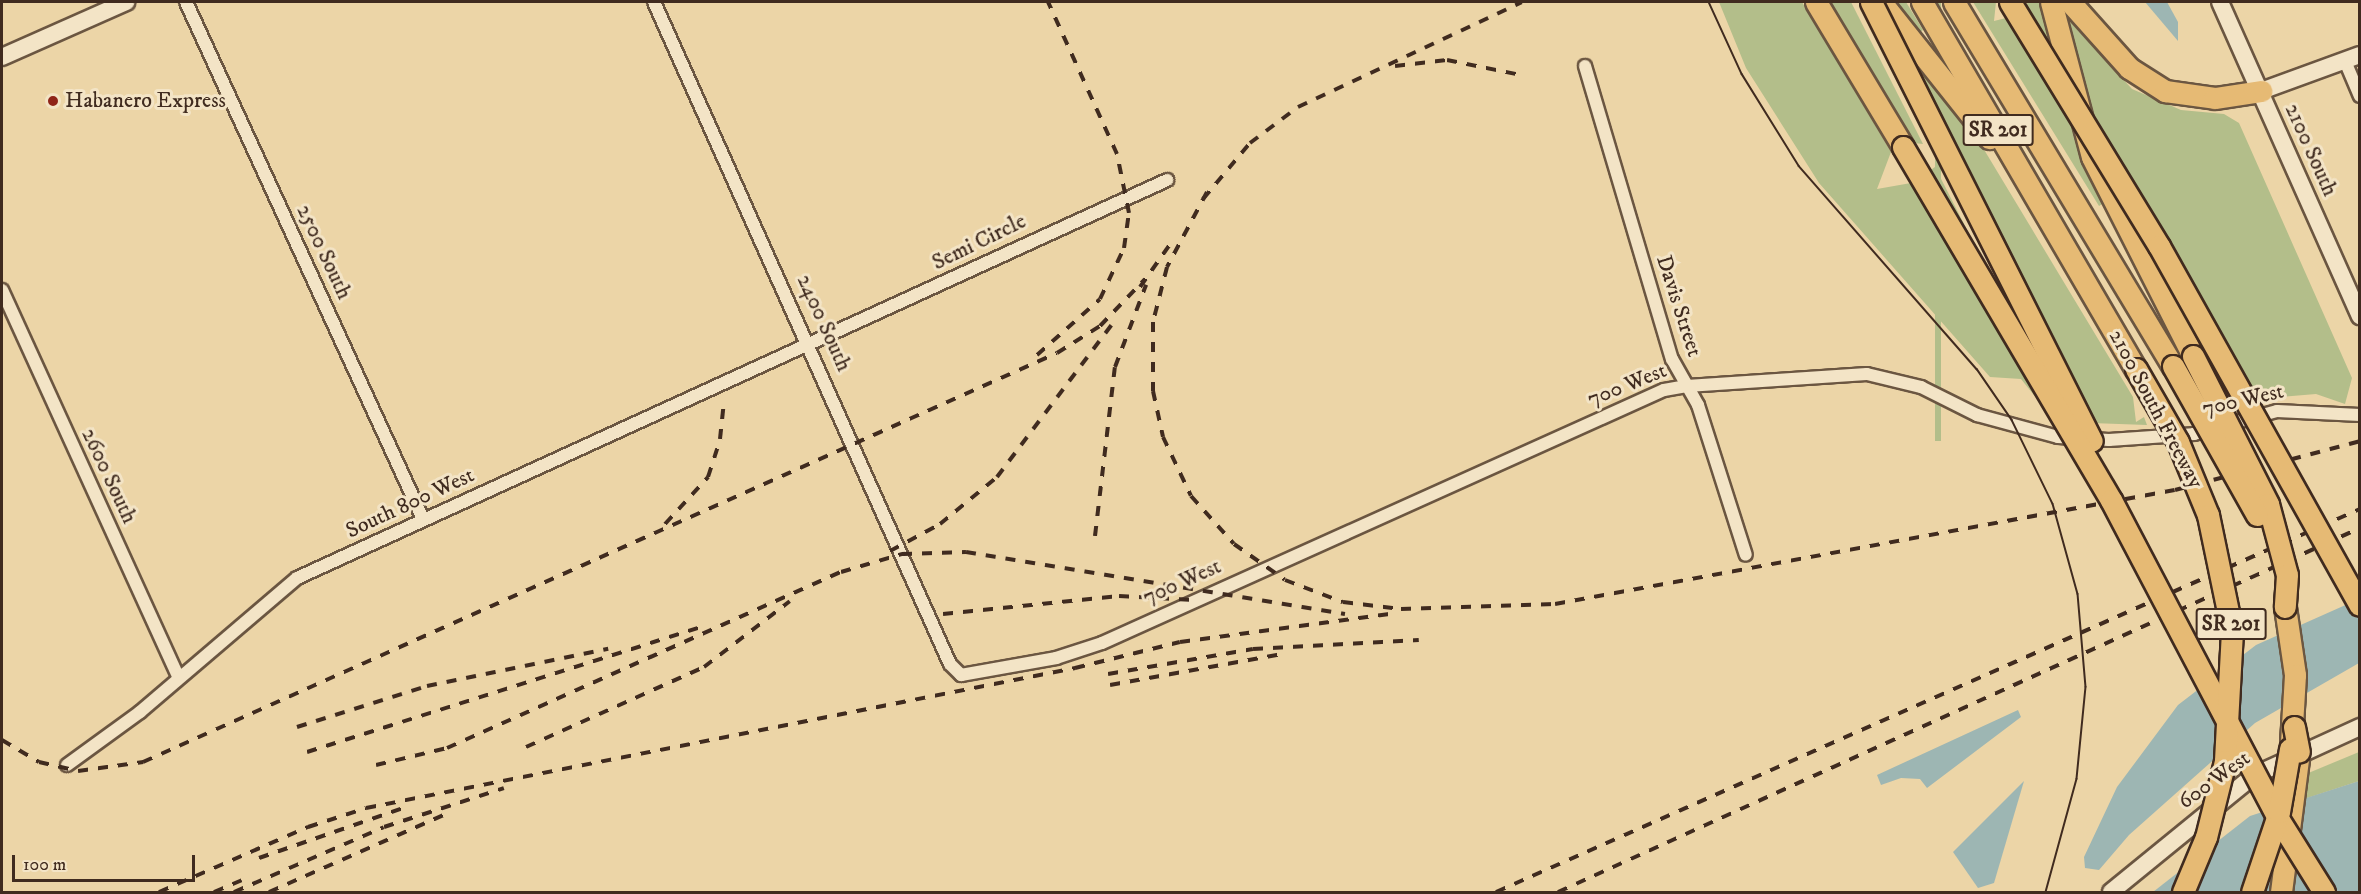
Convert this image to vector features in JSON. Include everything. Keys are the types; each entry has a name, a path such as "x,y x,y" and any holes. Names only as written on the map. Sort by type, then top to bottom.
{"highway":[{"path":"1816,2 2111,500 2176,627 2324,892"},
{"path":"1871,2 2130,517 2176,627"},
{"path":"1881,2 1978,122 2074,258"},
{"name":"2100 South Freeway","path":"1922,2 2074,258 2178,442 2206,509 2232,631 2225,761 2206,837 2183,892"},
{"name":"2100 South Freeway","path":"1954,2 2247,491 2266,533 2285,607 2294,727"},
{"path":"2010,2 2159,246 2360,605"},
{"path":"2051,2 2096,167 2268,504 2287,575 2285,607"},
{"path":"2070,2 2129,68 2164,91 2215,98 2260,91"},
{"path":"2252,892 2277,820 2294,727"},
{"path":"2281,892 2300,752 2294,727"}],"main road":[{"path":"2,57 126,2"},
{"name":"2100 South","path":"2220,2 2360,316"},
{"path":"2260,91 2352,58"},
{"name":"600 West","path":"2110,892 2253,776 2360,727"}],"street":[{"name":"2500 South","path":"186,2 423,519"},
{"name":"2400 South","path":"654,2 811,345 950,664"},
{"path":"2352,58 2360,96"},
{"name":"Davis Street","path":"1585,66 1672,360 1687,386 1746,555"},
{"name":"Semi Circle","path":"811,345 1011,247 1167,180"},
{"name":"2600 South","path":"2,290 178,678"},
{"name":"South 800 West","path":"67,765 178,678 297,578 811,345"},
{"name":"700 West","path":"950,664 961,675 1056,658 1102,643 1664,390 1687,386 1867,374 1921,387 1977,415 2058,436 2109,440 2194,434 2277,411 2360,415"}],"green space":[{"path":"1719,2 1802,2 1891,152 1877,189 1911,183 2045,409 2021,379 1990,377 1819,183 1746,68"},
{"path":"1822,2 1851,2 1923,144 1905,142"},
{"path":"1894,2 1906,2 1923,30 1919,33"},
{"path":"1935,2 1941,2 1941,441 1935,441"},
{"path":"1973,2 1996,2 1994,21 2006,18 2077,134 2104,203 2099,206"},
{"path":"2028,2 2043,2 2063,78 2022,12"},
{"path":"2062,13 2132,89 2181,110 2224,114 2239,123 2352,378 2345,404 2316,394 2254,399 2090,123"},
{"path":"1885,17 1974,133 2133,397 2136,422 2144,417 2147,425 2091,423"},
{"path":"1935,167 2019,332 1925,174"},
{"path":"2359,752 2359,781 2304,799 2306,774"}],"water":[{"path":"2145,2 2167,2 2178,22 2178,41"},
{"path":"2359,599 2359,663 2255,723 2129,835 2099,870 2085,868 2084,857 2117,787 2178,705 2256,645"},
{"path":"2018,710 2021,717 1927,788 1920,779 1901,778 1881,785 1877,775"},
{"path":"2024,781 1994,883 1978,888 1953,852"},
{"path":"2359,781 2359,892 2153,892 2250,816"}],"tram line":[{"path":"1709,2 1742,74 1799,166 1977,369 2012,420 2053,504 2078,594 2086,687 2077,779 2046,892"}],"railway":[{"path":"1037,355 1100,299 1124,248 1129,213 1117,154 1048,2"},
{"path":"1203,199 1250,143 1298,107 1522,2"},
{"path":"1395,66 1447,60 1521,75"},
{"path":"1207,192 1167,267 1153,322 1153,391 1163,437 1191,496 1234,544 1285,580 1343,602 1401,609 1555,604 2175,490 2360,441"},
{"path":"1140,287 1173,240"},
{"path":"2,740 39,762 78,771 143,762 1057,353 1100,326 1145,279"},
{"path":"1095,536 1115,367 1146,285"},
{"path":"890,551 940,524 997,477 1117,318"},
{"path":"665,524 708,477 720,439 723,408"},
{"path":"1496,892 2360,509"},
{"path":"1558,892 2360,528"},
{"path":"376,765 447,748 841,572 902,554 966,552 1345,614"},
{"path":"943,614 1119,596 1194,600"},
{"path":"526,747 704,667 790,601"},
{"path":"159,892 308,827 366,808 1075,668 1180,642 1391,614"},
{"path":"307,752 704,626"},
{"path":"1108,674 1253,649 1419,640"},
{"path":"297,727 427,686 608,649"},
{"path":"1110,685 1282,654"},
{"path":"234,892 384,827 504,788"},
{"path":"259,858 406,807"},
{"path":"269,892 446,814"},
{"path":"214,892 242,880"}],"place":[{"name":"Habanero Express","path":"53,101"}]}
